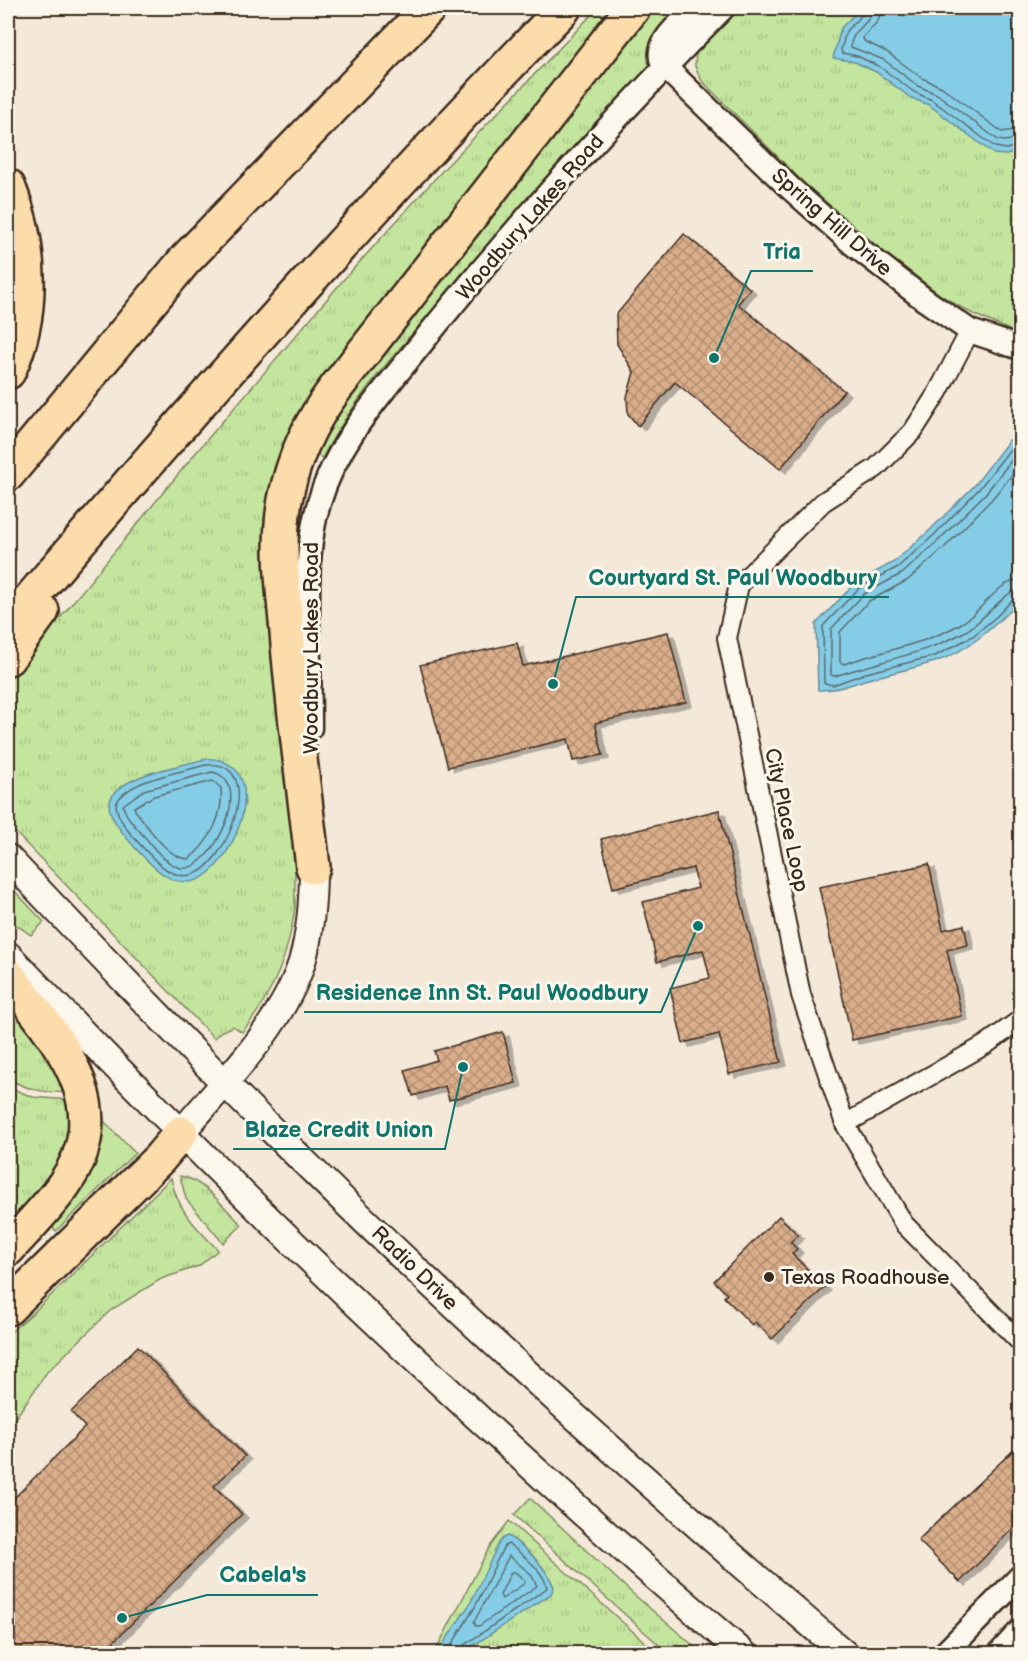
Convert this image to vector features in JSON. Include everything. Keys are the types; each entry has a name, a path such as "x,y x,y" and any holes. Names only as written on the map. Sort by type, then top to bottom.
{"highway":[{"path":"8,474 185,260 429,8"},
{"path":"8,625 190,412 382,199 564,8"},
{"path":"313,867 292,698 281,556 284,506 296,460 313,423 335,389 633,8"},
{"path":"8,186 23,237 28,285 23,322 14,359 8,372"},
{"path":"8,658 190,412"},
{"path":"8,975 72,1064 82,1088 86,1119 82,1145 69,1177 57,1194 8,1249"},
{"path":"8,1308 159,1159 181,1133"}],"main road":[{"name":"Radio Drive","path":"8,858 224,1082 409,1263 530,1376 664,1496 845,1653"},
{"name":"Woodbury Lakes Road","path":"181,1133 267,1029 298,974 306,948 311,919 313,867"},
{"path":"8,955 181,1133 430,1374 594,1523 744,1653"}],"street":[{"path":"665,66 660,61 661,46 670,33 696,8"},
{"name":"Woodbury Lakes Road","path":"313,867 308,570 315,517 327,480 341,450 358,424 453,305 645,86 723,8"},
{"name":"Spring Hill Drive","path":"665,66 789,187 853,244 925,300 970,331 1020,348"},
{"name":"City Place Loop","path":"970,331 938,392 912,431 876,468 823,502 739,585 727,638 801,995 845,1124 904,1224 1020,1342"},
{"path":"845,1124 985,1045 1020,1020"},
{"path":"944,1653 1020,1577"},
{"path":"999,1653 1020,1631"}],"green space":[{"path":"598,8 620,8 294,438 295,907 284,958 263,1004 242,1032 233,1026 220,1032 214,1038 8,825 8,681 199,449 345,278 443,170"},
{"path":"647,8 686,8 650,50 646,73 387,363 352,409 322,458 309,452 323,427"},
{"path":"733,8 1020,8 1020,335 967,311 942,296 884,252 803,182 702,81 695,66 696,52"},
{"path":"8,884 44,922 31,935 8,919"},
{"path":"8,995 47,1045 66,1092 36,1090 8,1078"},
{"path":"8,1087 33,1097 68,1100 74,1108 61,1165 8,1230"},
{"path":"96,1113 135,1153 56,1231 46,1221"},
{"path":"180,1176 197,1182 205,1188 242,1225 223,1243 186,1199"},
{"path":"171,1178 183,1209 195,1226 218,1250 199,1266 161,1279 111,1310 47,1372 8,1429 8,1334 34,1312"},
{"path":"530,1498 632,1593 702,1653 668,1653 514,1515"},
{"path":"509,1521 657,1653 434,1654 489,1548"}],"water":[{"path":"861,8 1020,8 1020,150 1007,155 994,154 929,105 911,98 876,72 855,62 833,58 841,28"},
{"path":"1009,440 1020,443 1020,600 971,644 947,657 839,688 818,690 816,624 855,583 894,562 929,531 975,485"},
{"path":"206,759 221,761 235,769 242,782 245,798 242,816 227,852 215,867 203,877 190,882 175,880 153,866 127,838 114,820 109,808 110,802 121,787 131,781"},
{"path":"508,1536 541,1565 554,1587 551,1594 462,1653 439,1653 470,1604 499,1543"}],"building":[{"path":"684,234 750,289 738,304 844,391 780,469 675,382 638,426 628,414 627,397 634,372 617,344 616,315"},
{"path":"668,632 686,702 595,723 603,755 573,761 568,739 448,767 420,665 517,643 523,666"},
{"path":"719,810 781,1062 729,1074 719,1034 683,1043 670,988 710,978 703,950 657,962 643,902 698,888 693,868 613,888 601,839"},
{"path":"929,864 943,930 964,925 968,945 947,950 962,1016 852,1040 819,887"},
{"path":"503,1032 516,1083 449,1100 445,1086 413,1096 405,1070 437,1060 434,1051"},
{"path":"779,1216 798,1235 790,1242 797,1249 792,1254 825,1287 772,1339 755,1322 752,1325 724,1297 727,1294 714,1281"},
{"path":"138,1346 245,1456 214,1486 242,1514 101,1654 8,1654 8,1504 85,1427 71,1412"},
{"path":"1020,1444 1020,1521 960,1582 918,1540"}],"place":[{"name":"Tria","path":"714,358"},
{"name":"Courtyard St. Paul Woodbury","path":"553,684"},
{"name":"Residence Inn St. Paul Woodbury","path":"698,926"},
{"name":"Blaze Credit Union","path":"463,1067"},
{"name":"Texas Roadhouse","path":"769,1277"},
{"name":"Cabela's","path":"122,1618"}]}
